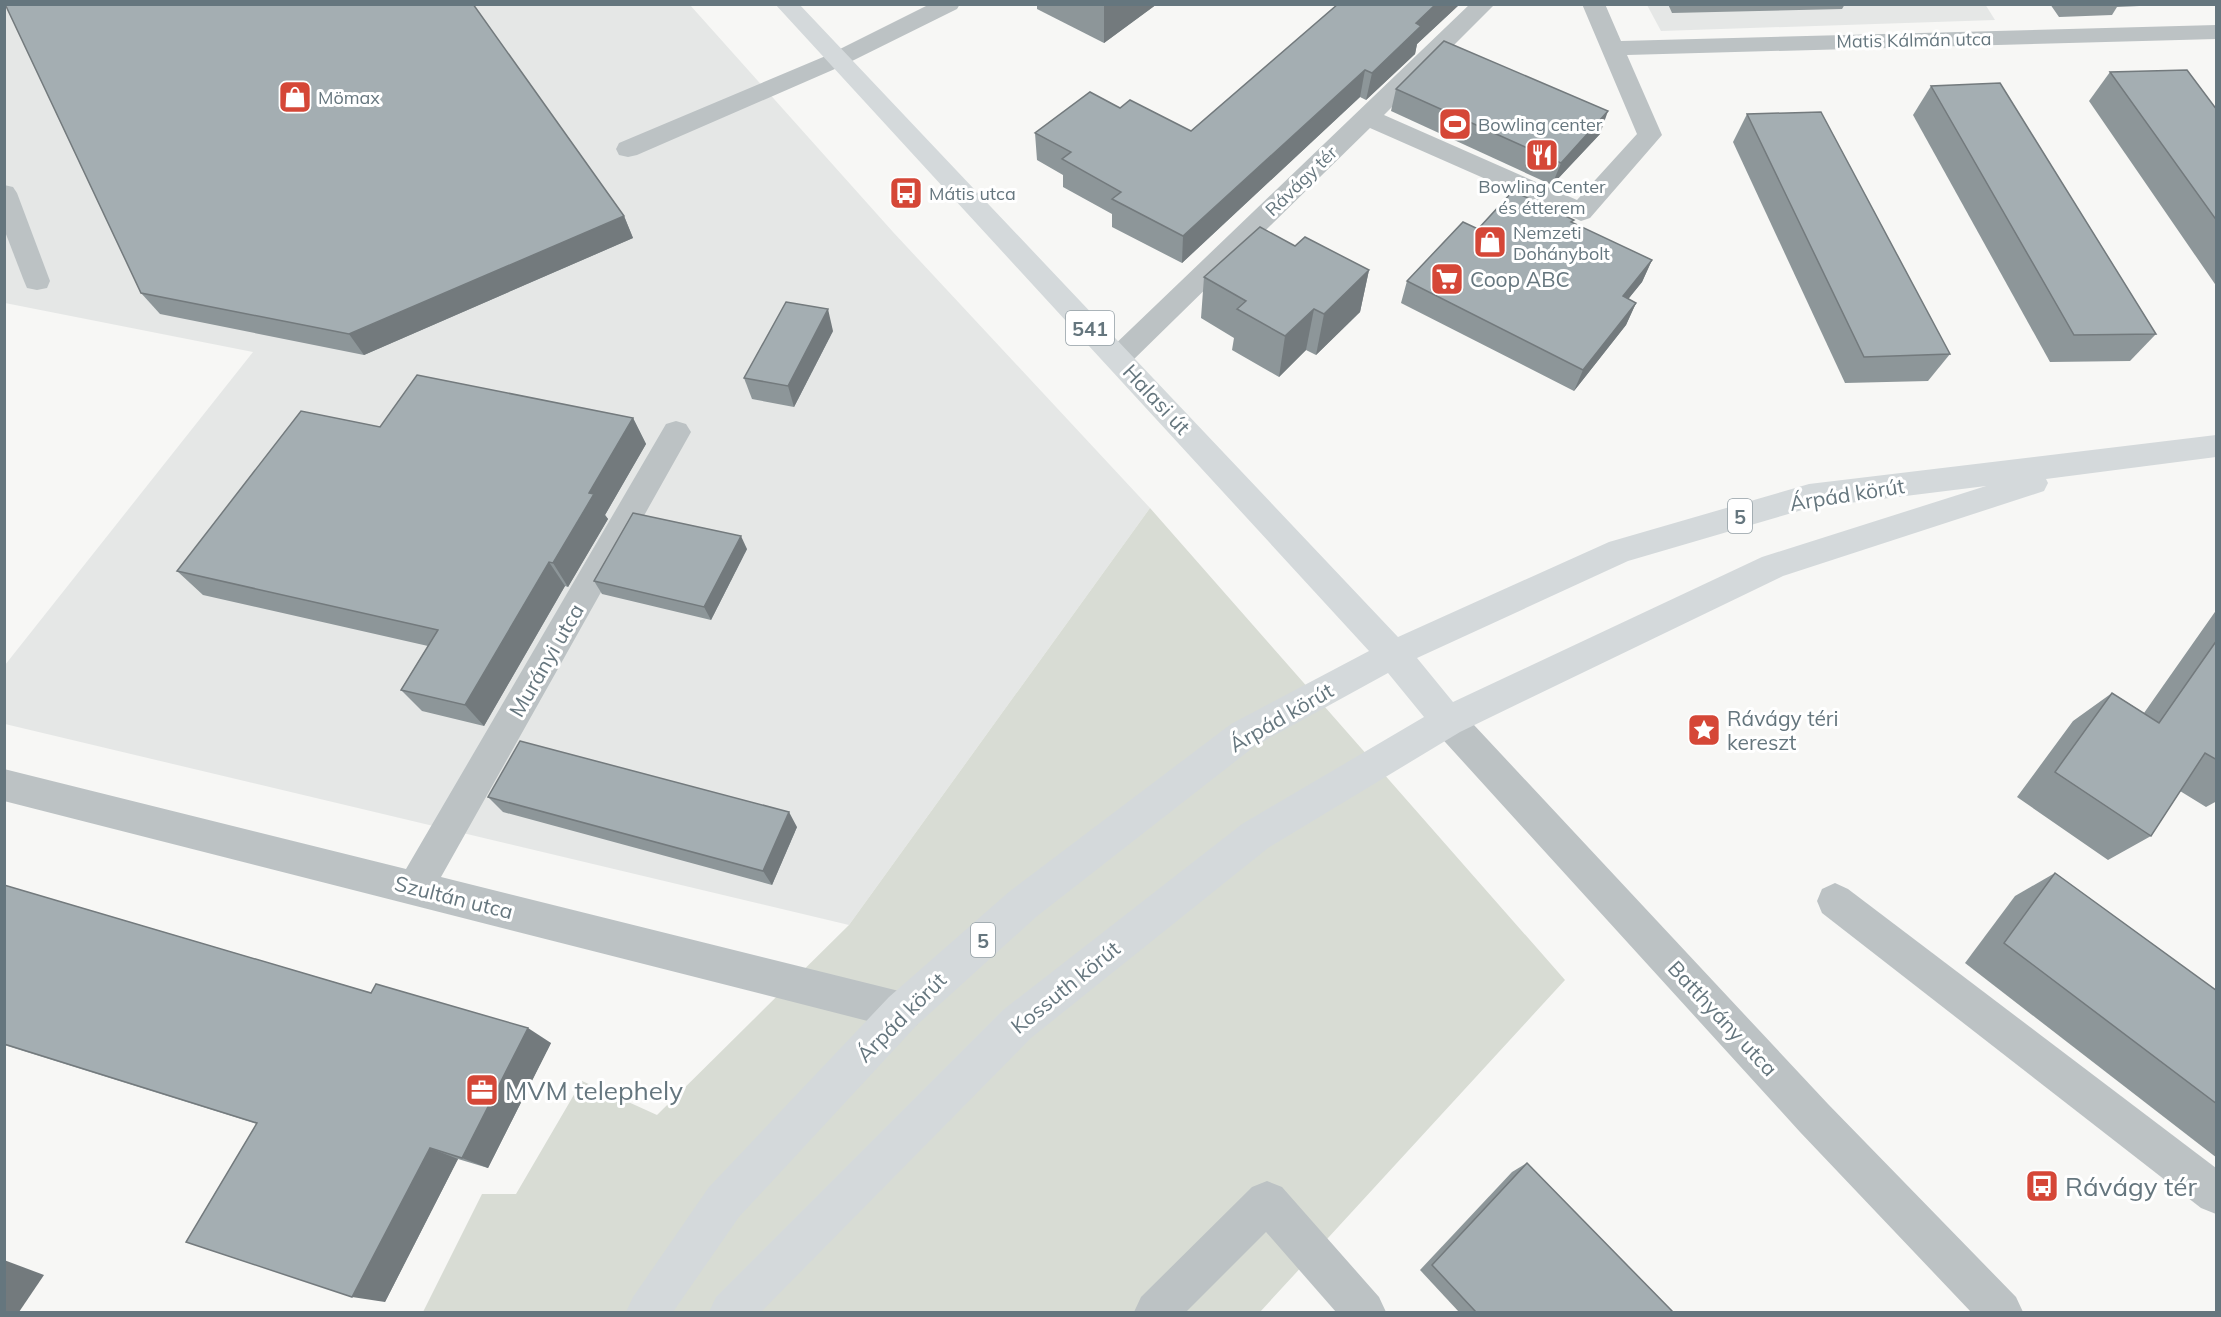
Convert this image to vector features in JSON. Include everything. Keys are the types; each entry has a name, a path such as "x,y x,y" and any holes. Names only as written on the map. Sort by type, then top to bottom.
{"main road":[{"name":"Halasi út","path":"786,4 1393,654 1448,721"},
{"name":"Árpád körút","path":"648,1312 724,1202 903,1011 1023,904 1243,735 1393,654 1620,551 1809,496 2217,446"},
{"name":"Árpád körút","path":"1448,721 1773,566 2108,459"},
{"name":"Kossuth körút","path":"731,1312 1017,1024 1255,836 1448,721"}],"street":[{"path":"628,149 836,60 949,4"},
{"name":"Rávágy tér","path":"1118,358 1484,4"},
{"path":"1367,117 1581,212 1650,135 1593,4"},
{"name":"Matis Kálmán utca","path":"1612,48 2217,32"},
{"path":"4,193 38,281"},
{"name":"Murányi utca","path":"415,888 676,432"},
{"name":"Batthyány utca","path":"1448,721 1814,1118 2001,1312"},
{"name":"Szultán utca","path":"4,785 903,1011"},
{"path":"1835,901 2217,1193"},
{"path":"1156,1312 1267,1202 1364,1312"}],"shaded area":[{"path":"1985,4 1995,20 1661,31 1647,5"},
{"path":"5,5 690,5 893,232 1150,508 849,925 5,724 5,665 253,352 5,303"},
{"path":"1150,508 1565,980 1260,1312 423,1312 482,1194 516,1194 582,1081 657,1115 849,925"}],"building":[{"name":"Mömax","path":"5,4 473,4 624,216 349,334 141,293"},
{"path":"1338,4 1436,4 1416,23 1421,26 1372,73 1365,70 1183,236 1112,199 1121,192 1062,159 1071,152 1035,133 1090,92 1120,108 1130,100 1191,131"},
{"path":"1444,41 1608,111 1561,163 1396,89"},
{"path":"2187,70 2217,110 2217,221 2110,72"},
{"path":"2000,83 2156,334 2074,335 1931,86"},
{"path":"1821,112 1950,354 1864,357 1747,114"},
{"path":"1513,191 1574,220 1571,222 1652,260 1623,296 1636,303 1583,370 1407,281 1463,222 1478,229"},
{"path":"1260,227 1295,246 1305,237 1369,270 1324,314 1314,309 1285,336 1237,309 1246,301 1204,277"},
{"path":"786,302 828,309 788,386 744,378"},
{"path":"417,375 633,418 589,493 594,494 553,563 549,562 465,705 401,690 438,630 177,571 301,411 380,427"},
{"path":"633,513 741,536 704,607 594,581"},
{"path":"2217,640 2217,760 2205,753 2151,836 2055,772 2112,693 2159,723"},
{"path":"520,741 789,812 763,871 488,797"},
{"path":"2055,873 2217,991 2217,1104 2004,943"},
{"path":"4,885 371,993 376,984 528,1028 462,1158 430,1148 352,1297 186,1242 257,1123 4,1044"},
{"path":"1527,1163 1673,1312 1476,1312 1432,1265"}],"place":[{"name":"Mömax","path":"295,97"},
{"name":"Bowling center","path":"1455,124"},
{"name":"Bowling Center és étterem","path":"1542,155"},
{"name":"Mátis utca","path":"906,193"},
{"name":"Nemzeti Dohánybolt","path":"1490,242"},
{"name":"Coop ABC","path":"1447,279"},
{"name":"Rávágy téri kereszt","path":"1704,730"},
{"name":"MVM telephely","path":"482,1090"},
{"name":"Rávágy tér","path":"2042,1186"}]}
